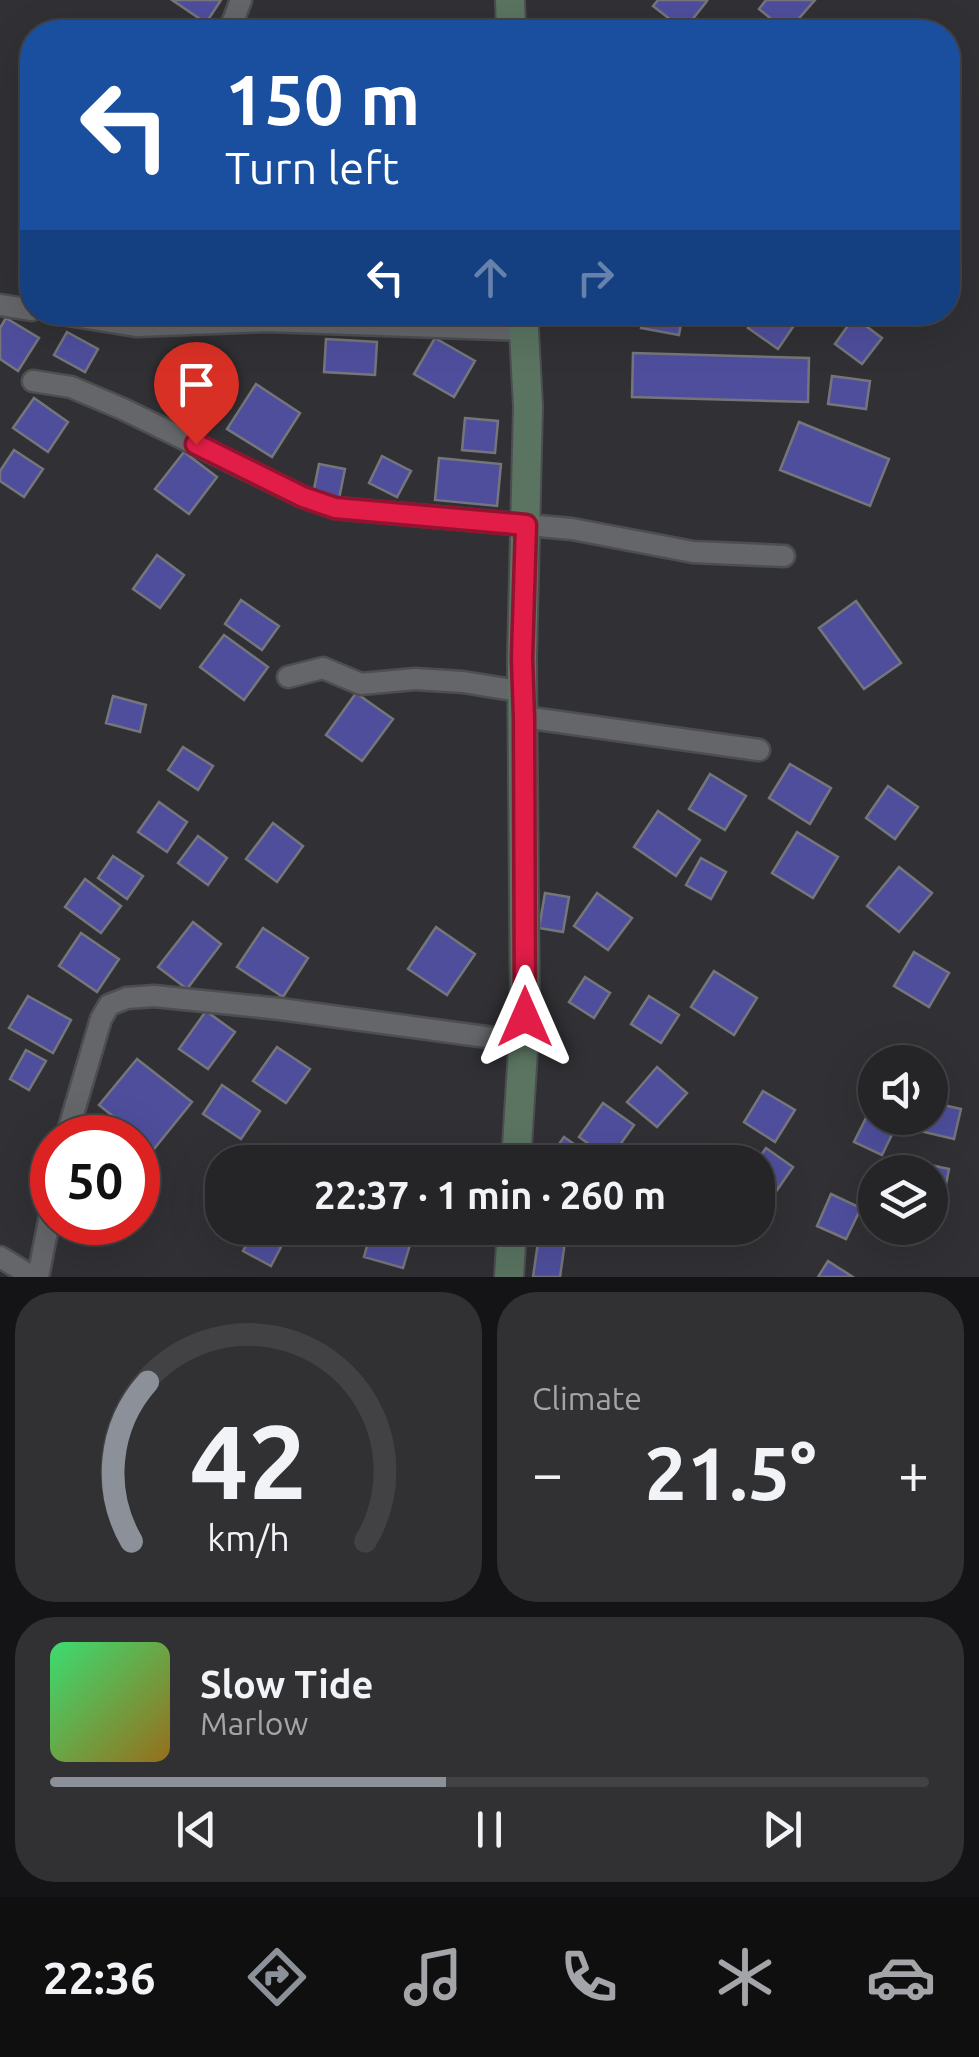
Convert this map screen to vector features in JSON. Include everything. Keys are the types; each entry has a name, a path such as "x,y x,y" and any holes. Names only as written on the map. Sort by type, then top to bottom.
{"main road":[{"path":"517,1145 524,1042 522,658 528,407 524,325"},
{"path":"509,1277 511,1245"}],"street":[{"path":"130,325 162,325"},
{"path":"34,381 71,388 123,408 303,497 335,508 572,528 693,552 784,556"},
{"path":"288,676 323,668 361,684 415,679 464,682 524,705 759,750"},
{"path":"73,1115 101,1019 109,1006 127,998 154,996 226,1002 524,1042"},
{"path":"0,1257 36,1277 43,1245"}],"building":[{"path":"172,0 221,0 208,20 202,20"},
{"path":"658,0 707,1 692,20 671,20 653,6"},
{"path":"766,0 815,0 798,20 772,20 759,9"},
{"path":"6,318 39,338 18,371 0,359 0,328"},
{"path":"642,325 681,325 679,335 641,328"},
{"path":"750,325 794,325 778,349 748,328"},
{"path":"848,325 865,325 882,338 862,364 835,344"},
{"path":"67,332 98,349 85,372 54,355"},
{"path":"435,338 475,361 454,397 414,374"},
{"path":"326,339 377,342 375,375 324,372"},
{"path":"192,349 226,374 198,411 165,386"},
{"path":"633,353 809,358 808,402 632,397"},
{"path":"832,376 870,381 866,409 828,404"},
{"path":"256,384 300,413 272,457 227,429"},
{"path":"34,398 68,422 48,452 13,428"},
{"path":"465,418 498,421 495,453 462,450"},
{"path":"799,422 889,459 870,506 780,470"},
{"path":"14,450 43,469 24,497 0,481 0,471"},
{"path":"184,452 217,477 189,514 155,489"},
{"path":"382,456 411,471 397,497 369,483"},
{"path":"439,458 501,464 497,506 435,500"},
{"path":"319,464 345,469 339,499 313,494"},
{"path":"157,555 184,575 160,608 133,589"},
{"path":"241,600 279,626 262,650 225,624"},
{"path":"856,601 901,663 864,689 819,628"},
{"path":"224,635 268,667 244,700 200,667"},
{"path":"356,693 393,719 362,761 326,735"},
{"path":"113,696 146,705 140,732 106,723"},
{"path":"183,747 213,766 198,790 168,770"},
{"path":"790,764 831,788 810,824 769,798"},
{"path":"710,774 746,796 725,830 689,809"},
{"path":"888,786 918,807 895,839 866,818"},
{"path":"159,802 187,822 167,852 138,832"},
{"path":"658,811 700,840 676,876 634,847"},
{"path":"273,823 303,846 277,882 246,859"},
{"path":"797,832 838,857 813,898 772,873"},
{"path":"198,836 227,858 208,885 178,863"},
{"path":"113,856 143,876 127,899 98,878"},
{"path":"701,858 726,872 711,899 686,885"},
{"path":"899,867 932,893 899,932 867,906"},
{"path":"85,879 121,906 101,933 65,907"},
{"path":"545,893 569,897 563,932 539,928"},
{"path":"597,893 632,918 608,950 574,926"},
{"path":"193,922 221,944 187,989 158,967"},
{"path":"436,927 475,954 447,995 408,969"},
{"path":"263,928 308,958 283,997 237,967"},
{"path":"81,933 119,959 97,992 59,966"},
{"path":"914,952 949,973 929,1007 894,986"},
{"path":"714,971 757,998 734,1035 691,1007"},
{"path":"585,977 610,993 594,1018 569,1002"},
{"path":"28,996 71,1020 53,1053 9,1028"},
{"path":"649,996 679,1015 661,1043 631,1024"},
{"path":"206,1011 235,1032 208,1069 179,1049"},
{"path":"277,1047 310,1069 286,1103 253,1081"},
{"path":"26,1050 46,1061 29,1090 10,1079"},
{"path":"137,1059 192,1102 160,1142 160,1115 112,1115 99,1105"},
{"path":"657,1067 687,1093 657,1127 627,1102"},
{"path":"222,1085 260,1111 241,1139 203,1114"},
{"path":"763,1091 795,1110 775,1142 744,1122"},
{"path":"603,1103 634,1125 620,1145 590,1145 579,1137"},
{"path":"948,1106 961,1109 954,1139 937,1135 948,1135"},
{"path":"858,1134 892,1135 882,1155 854,1142"},
{"path":"564,1137 575,1145 558,1145"},
{"path":"775,1154 793,1167 775,1193"},
{"path":"831,1194 858,1207 846,1239 817,1226"},
{"path":"246,1245 282,1245 271,1266 243,1251"},
{"path":"367,1245 410,1245 403,1268 364,1257"},
{"path":"538,1245 565,1245 560,1277 533,1277"},
{"path":"828,1261 853,1277 818,1277"}],"route":[{"path":"196,444 303,497 335,508 526,525 522,658 525,1017"}]}
